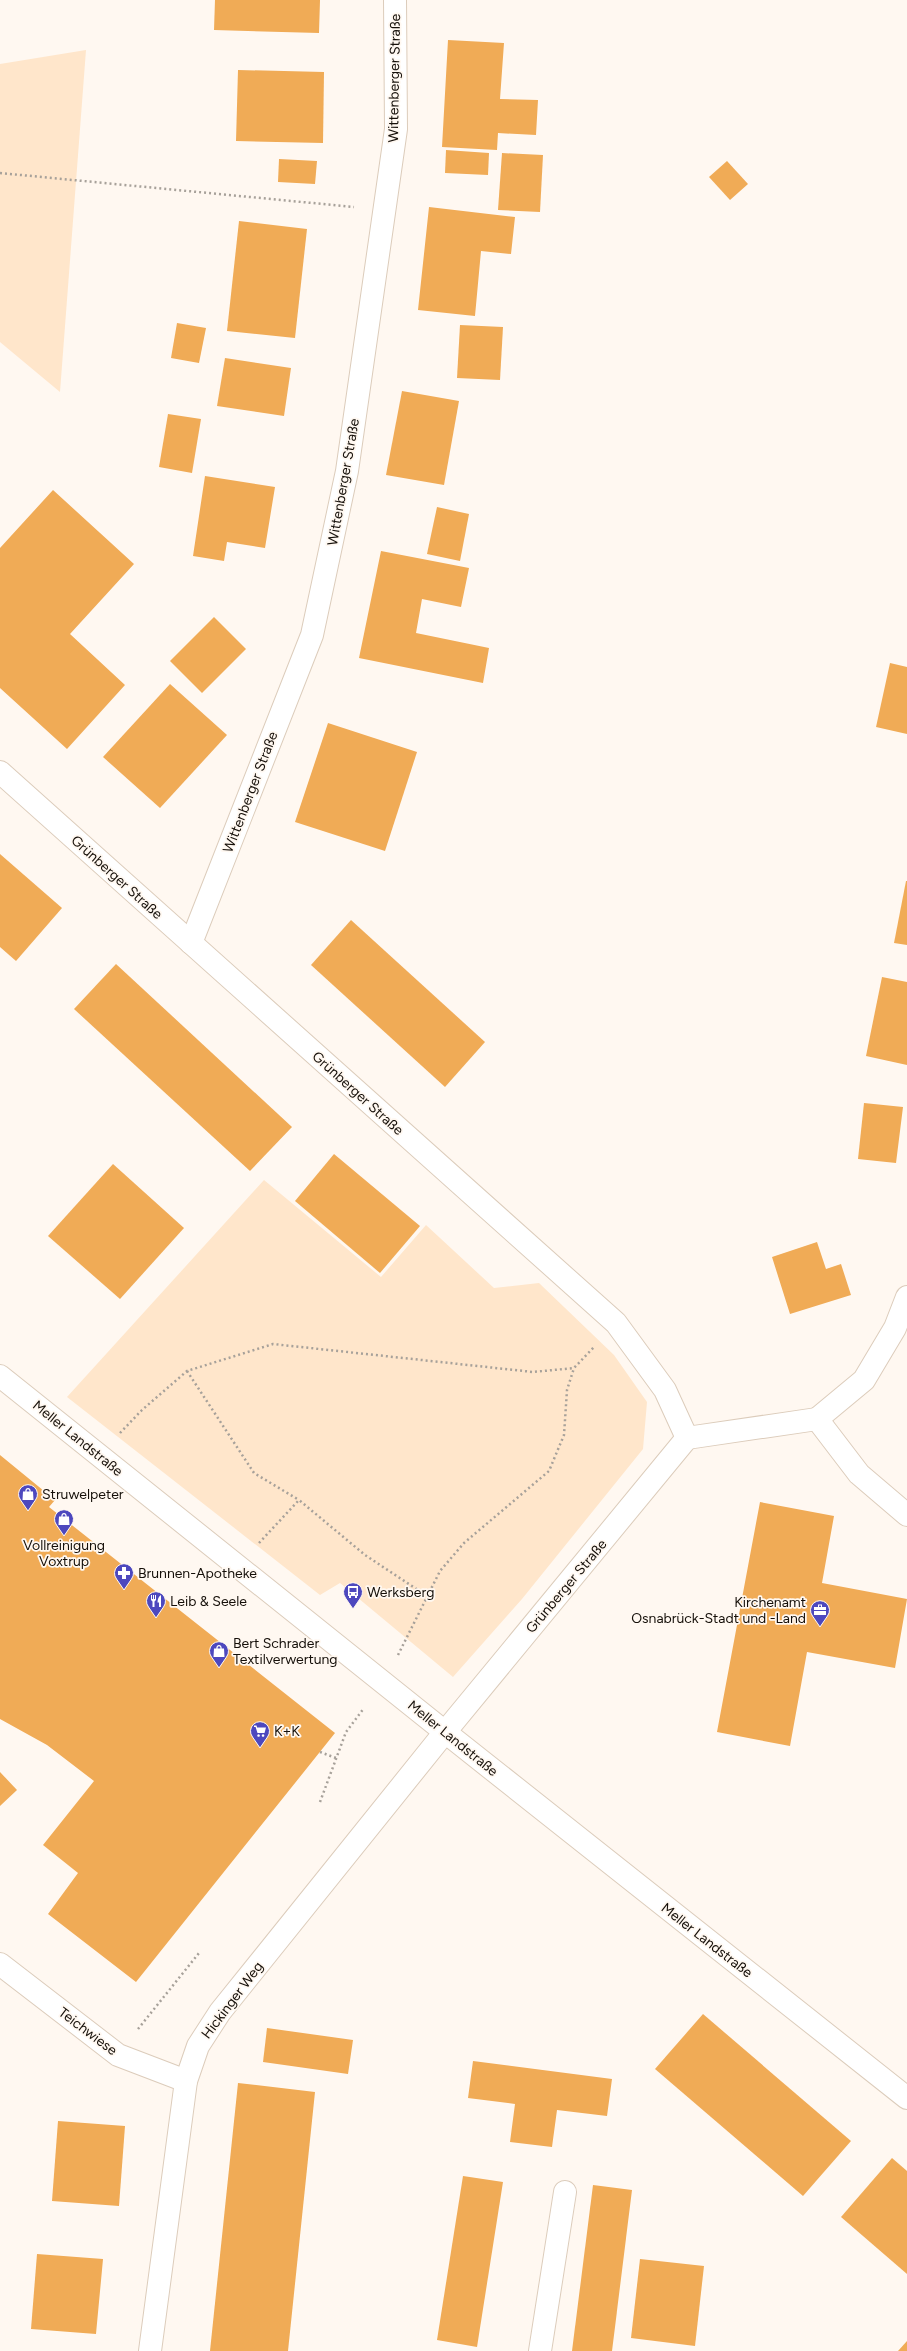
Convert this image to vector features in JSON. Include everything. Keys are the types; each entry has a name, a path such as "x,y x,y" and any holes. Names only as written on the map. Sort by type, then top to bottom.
{"street":[{"name":"Wittenberger Straße","path":"191,943 312,635 347,471 396,129 395,0"},
{"name":"Grünberger Straße","path":"0,772 616,1323 665,1390 687,1438 445,1732"},
{"path":"687,1438 816,1419 864,1380 895,1328 907,1297"},
{"name":"Meller Landstraße","path":"0,1376 383,1683 907,2098"},
{"path":"816,1419 859,1474 907,1514"},
{"name":"Hickinger Weg","path":"150,2351 186,2081 198,2046 220,2012 445,1732"},
{"name":"Teichwiese","path":"0,1964 118,2054 186,2081"},
{"path":"540,2351 565,2192"}],"path":[{"path":"0,173 384,210"},
{"path":"320,1802 346,1732 383,1683 440,1571 464,1543 549,1471 564,1435 567,1390 574,1368 616,1323"},
{"path":"99,1456 142,1410 187,1370 272,1344 533,1372 574,1368"},
{"path":"187,1370 254,1473 299,1500 365,1555 427,1596"},
{"path":"237,1566 299,1500"},
{"path":"320,1752 336,1758"},
{"path":"118,2054 199,1953"}],"shaded area":[{"path":"86,50 60,392 0,342 0,64"},
{"path":"264,1180 381,1277 426,1225 494,1288 539,1283 614,1355 647,1402 643,1449 522,1599 453,1677 340,1583 320,1595 67,1397"}],"building":[{"path":"215,0 320,0 319,33 214,30"},
{"path":"448,40 504,43 500,99 538,100 536,135 498,133 497,150 442,147"},
{"path":"238,70 324,72 323,143 236,141"},
{"path":"446,150 489,153 488,175 445,173"},
{"path":"502,153 543,155 540,212 498,210"},
{"path":"279,159 317,161 315,184 278,182"},
{"path":"727,161 748,184 730,200 709,177"},
{"path":"429,207 515,217 511,254 481,251 475,316 418,310"},
{"path":"239,221 307,229 295,338 227,331"},
{"path":"177,323 206,328 199,363 171,358"},
{"path":"460,325 503,327 500,380 457,378"},
{"path":"225,358 291,368 284,416 217,406"},
{"path":"402,391 459,401 444,485 386,475"},
{"path":"168,414 201,419 192,473 159,467"},
{"path":"205,476 275,487 265,548 227,542 224,561 193,556"},
{"path":"53,490 134,564 70,634 125,685 67,749 0,688 0,548"},
{"path":"437,507 469,514 460,561 427,554"},
{"path":"381,551 469,568 461,607 422,599 416,633 489,648 483,683 359,658"},
{"path":"214,617 246,649 202,693 170,661"},
{"path":"890,663 907,667 907,734 876,727"},
{"path":"170,684 227,735 160,808 103,757"},
{"path":"328,723 417,752 385,851 295,822"},
{"path":"0,854 62,908 16,961 0,947"},
{"path":"907,881 907,945 894,943"},
{"path":"351,920 485,1042 445,1087 311,965"},
{"path":"116,964 292,1127 250,1171 74,1009"},
{"path":"882,977 907,982 907,1065 866,1056"},
{"path":"864,1103 903,1107 896,1163 858,1159"},
{"path":"334,1154 420,1226 380,1273 295,1201"},
{"path":"113,1164 184,1228 120,1299 48,1236"},
{"path":"817,1242 826,1269 841,1264 851,1295 790,1314 772,1257"},
{"path":"0,1455 55,1500 49,1507 335,1733 136,1982 48,1914 78,1873 43,1845 94,1781 47,1745 0,1719"},
{"name":"Kirchenamt Osnabrück-Stadt und -Land","path":"760,1502 834,1516 822,1583 907,1599 895,1668 807,1652 790,1746 717,1732"},
{"path":"0,1772 17,1790 0,1806"},
{"path":"703,2014 851,2141 803,2196 655,2069"},
{"path":"267,2028 353,2040 348,2074 263,2062"},
{"path":"473,2061 612,2079 607,2116 557,2110 552,2147 510,2142 515,2104 468,2098"},
{"path":"238,2083 315,2092 288,2351 210,2351"},
{"path":"58,2121 125,2126 119,2206 52,2201"},
{"path":"892,2158 907,2171 907,2274 841,2217"},
{"path":"463,2176 503,2182 477,2347 437,2340"},
{"path":"593,2185 632,2190 612,2351 572,2351"},
{"path":"37,2254 103,2259 96,2334 31,2329"},
{"path":"640,2259 704,2266 695,2346 631,2338"},
{"path":"907,2341 907,2351 898,2351"}],"place":[{"name":"Struwelpeter","path":"28,1511"},
{"name":"Vollreinigung Voxtrup","path":"64,1536"},
{"name":"Brunnen-Apotheke","path":"124,1590"},
{"name":"Werksberg","path":"353,1609"},
{"name":"Leib & Seele","path":"156,1618"},
{"name":"Kirchenamt Osnabrück-Stadt und -Land","path":"820,1627"},
{"name":"Bert Schrader Textilverwertung","path":"219,1668"},
{"name":"K+K","path":"260,1748"}]}
